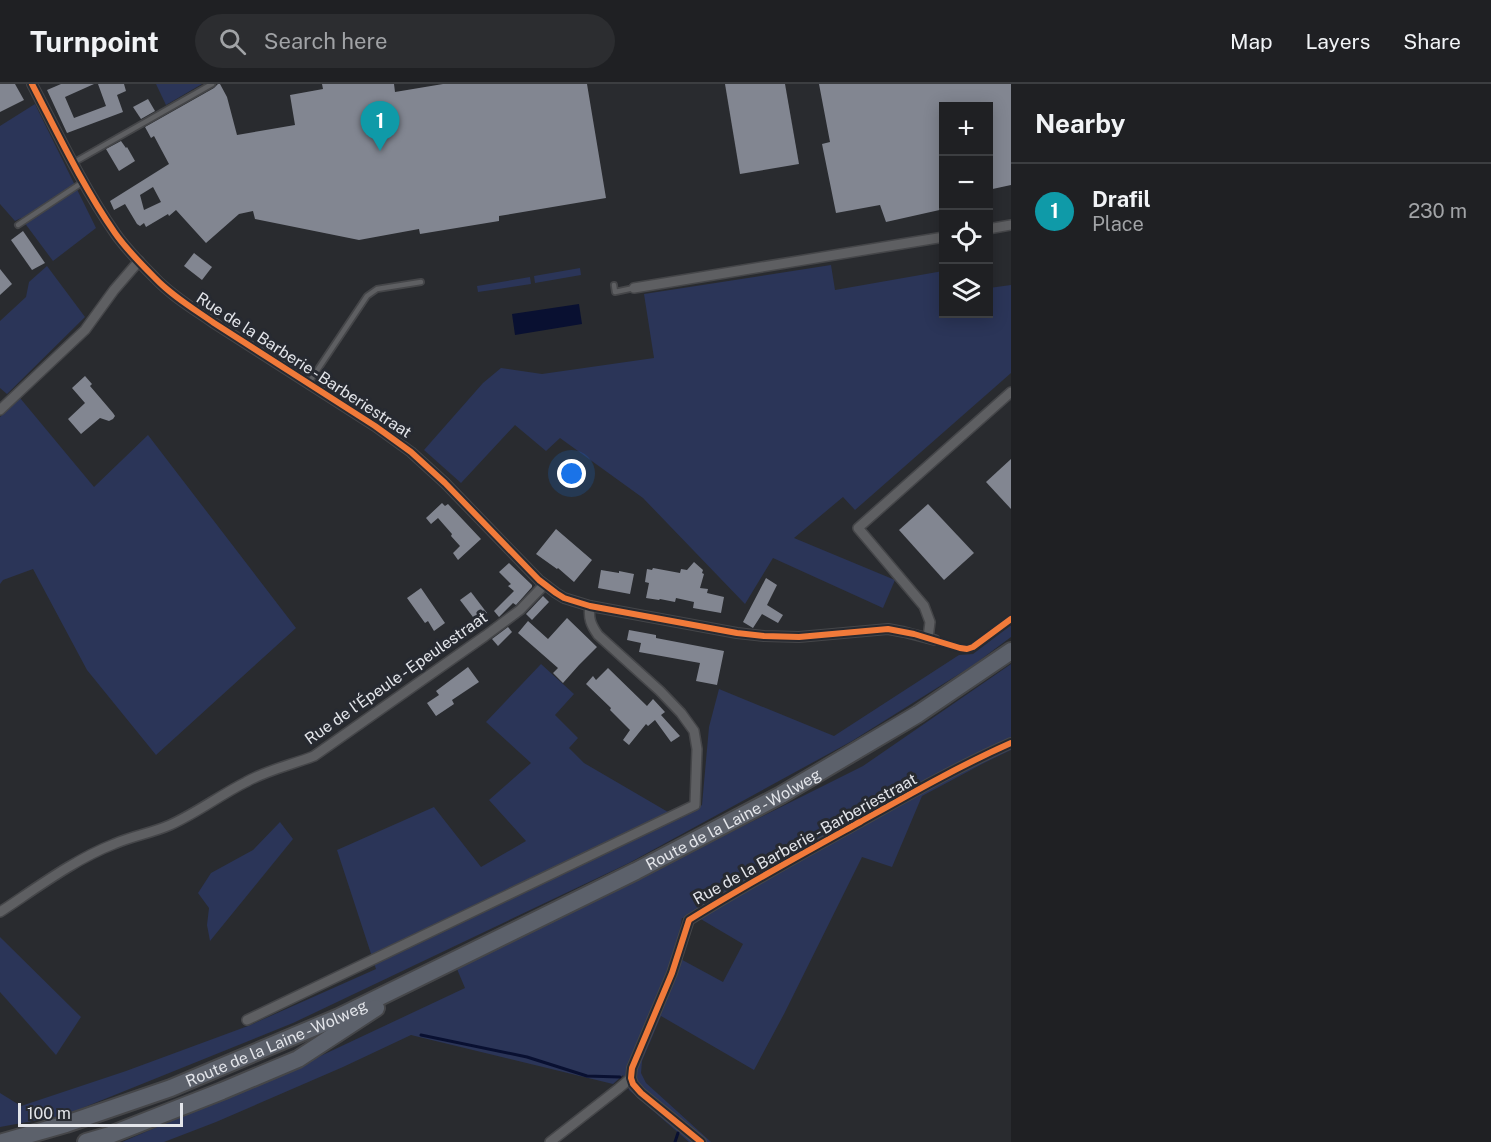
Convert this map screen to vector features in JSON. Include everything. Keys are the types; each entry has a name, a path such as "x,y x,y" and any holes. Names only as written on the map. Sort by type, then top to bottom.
{"highway":[{"name":"Route de la Laine - Wolweg","path":"3,1142 66,1124 171,1088 339,1017 636,871 781,795 918,714 1011,651"},
{"name":"Route de la Laine - Wolweg","path":"86,1142 110,1135 298,1059 442,966"}],"street":[{"name":"Rue de la Barberie - Barberiestraat","path":"32,84 73,163 117,236 157,280 188,305 375,426 411,452 445,483 544,585 564,598 590,606 737,633 807,637 888,629 931,639 930,622 924,606 858,528 1011,392"},
{"path":"993,228 1011,225"},
{"path":"634,288 939,238"},
{"path":"0,410 85,330 114,290 139,261"},
{"name":"Rue de l'Épeule - Epeulestraat","path":"0,912 88,856 114,844 169,826 247,781 314,756 485,636 519,610 544,585"},
{"path":"247,1020 695,805 697,749 694,731 660,691 591,626 590,606"},
{"name":"Rue de la Barberie - Barberiestraat","path":"631,1078 632,1068 672,973 689,920 746,885 866,818 980,757 1011,743"},
{"path":"550,1142 631,1078 633,1084 642,1093 701,1142"}],"lane":[{"path":"73,163 212,84"},
{"path":"18,225 84,181"},
{"path":"308,384 367,296 377,290 421,282"},
{"path":"614,285 615,292 634,288"}],"shaded area":[{"path":"156,84 202,84 166,105"},
{"path":"35,104 96,228 53,261 21,218 15,221 0,204 0,126"},
{"path":"831,265 835,290 939,272 939,318 993,318 993,287 1011,285 1011,373 855,510 843,497 794,538 895,580 883,608 773,558 745,604 643,498 560,438 546,451 515,425 461,483 424,450 483,383 501,368 542,374 654,358 644,294"},
{"path":"47,266 85,317 7,394 0,388 0,321 26,297 29,282"},
{"path":"580,268 581,275 535,283 534,276"},
{"path":"530,277 531,284 478,292 477,286"},
{"path":"579,304 582,324 515,335 512,314"},
{"path":"20,398 94,487 148,435 296,628 156,755 87,670 33,569 3,580 0,584 0,417"},
{"path":"1011,625 1011,637 972,666 852,741 629,863 293,1023 65,1115 0,1127 0,1093 21,1106 126,1071 248,1026 376,969 337,850 434,807 481,867 526,841 489,800 531,763 486,722 541,664 574,694 555,715 578,738 569,748 584,763 680,819 702,805 709,727 719,689 834,736 959,655 973,654"},
{"path":"1011,664 1011,750 922,796 892,867 862,857 754,1070 661,1016 642,1061 641,1073 646,1083 711,1142 689,1142 629,1090 623,1075 613,1084 411,1035 343,1067 164,1142 122,1142 297,1067 465,988 457,969 863,766","holes":["682,918 699,918 743,944 723,982 675,956"]},
{"path":"280,822 293,839 210,941 207,925 209,908 198,893 211,873 253,850"},
{"path":"0,937 81,1017 56,1055 0,992"}],"building":[{"path":"0,84 15,84 24,100 0,112"},
{"path":"61,84 94,84 65,97 74,118 106,106 98,84 124,84 126,91 117,95 123,112 67,133 47,90"},
{"path":"220,84 227,97 237,135 295,125 290,95 323,89 322,84 394,84 395,92 443,84 587,84 606,198 499,216 499,221 420,234 419,229 359,240 255,219 253,211 239,214 206,243 176,210 146,227 144,223 140,226 137,224 125,204 114,210 110,201 169,164 154,136 151,138 145,127","holes":["153,187 161,202 144,210 140,195"]},
{"path":"725,84 785,84 799,164 740,174"},
{"path":"819,84 1011,84 1011,185 993,189 993,102 939,102 939,210 886,222 880,205 836,213 822,144 830,142"},
{"path":"148,99 155,111 141,119 133,107"},
{"path":"121,141 135,161 119,171 106,149"},
{"path":"23,231 45,263 32,270 11,240"},
{"path":"194,253 212,267 202,280 184,266"},
{"path":"0,269 12,284 0,295"},
{"path":"85,376 92,384 90,386 115,416 109,421 100,418 81,434 68,419 85,403 72,388"},
{"path":"1011,459 1011,509 986,482"},
{"path":"442,503 445,506 448,504 481,539 458,560 453,553 460,546 451,536 452,534 438,518 431,524 426,518"},
{"path":"928,504 974,553 944,580 899,530"},
{"path":"556,529 592,560 574,582 536,554"},
{"path":"694,562 704,574 700,588 708,589 707,593 724,597 721,613 693,608 694,602 676,598 675,602 646,598 649,583 645,582 647,569 680,573 681,569 687,570"},
{"path":"509,563 532,587 516,605 513,603 499,617 494,611 514,591 508,586 511,584 499,572"},
{"path":"601,570 634,574 630,594 598,588"},
{"path":"766,578 777,585 767,605 783,615 778,623 762,614 753,628 743,622"},
{"path":"421,588 445,623 434,631 428,621 425,623 407,598"},
{"path":"471,592 487,613 476,621 460,600"},
{"path":"543,596 549,602 532,620 526,614"},
{"path":"567,618 597,647 563,683 553,673 558,668 518,633 528,621 548,639"},
{"path":"508,627 512,632 498,646 492,639"},
{"path":"629,630 656,635 656,638 724,651 717,685 696,681 700,663 639,652 641,643 627,640"},
{"path":"468,667 479,682 452,700 454,704 436,716 427,703 439,695 436,691"},
{"path":"608,668 647,706 653,699 665,712 661,715 680,736 671,742 655,720 648,726 646,724 629,745 623,740 630,730 586,684 593,676 596,680"}],"waterway":[{"path":"421,1035 527,1057 587,1076 620,1077"},
{"path":"675,1142 678,1133"}],"cycle path":[{"path":"32,84 71,160 103,215 124,245 162,285 214,323 375,426 411,452 445,483 539,580 564,598 590,606 737,633 799,637 888,629 967,649 1011,619"},
{"path":"701,1142 641,1093 631,1078 632,1068 672,973 689,920 731,894 916,791 1011,743"}],"place":[{"name":"Drafil","path":"380,151"}]}
